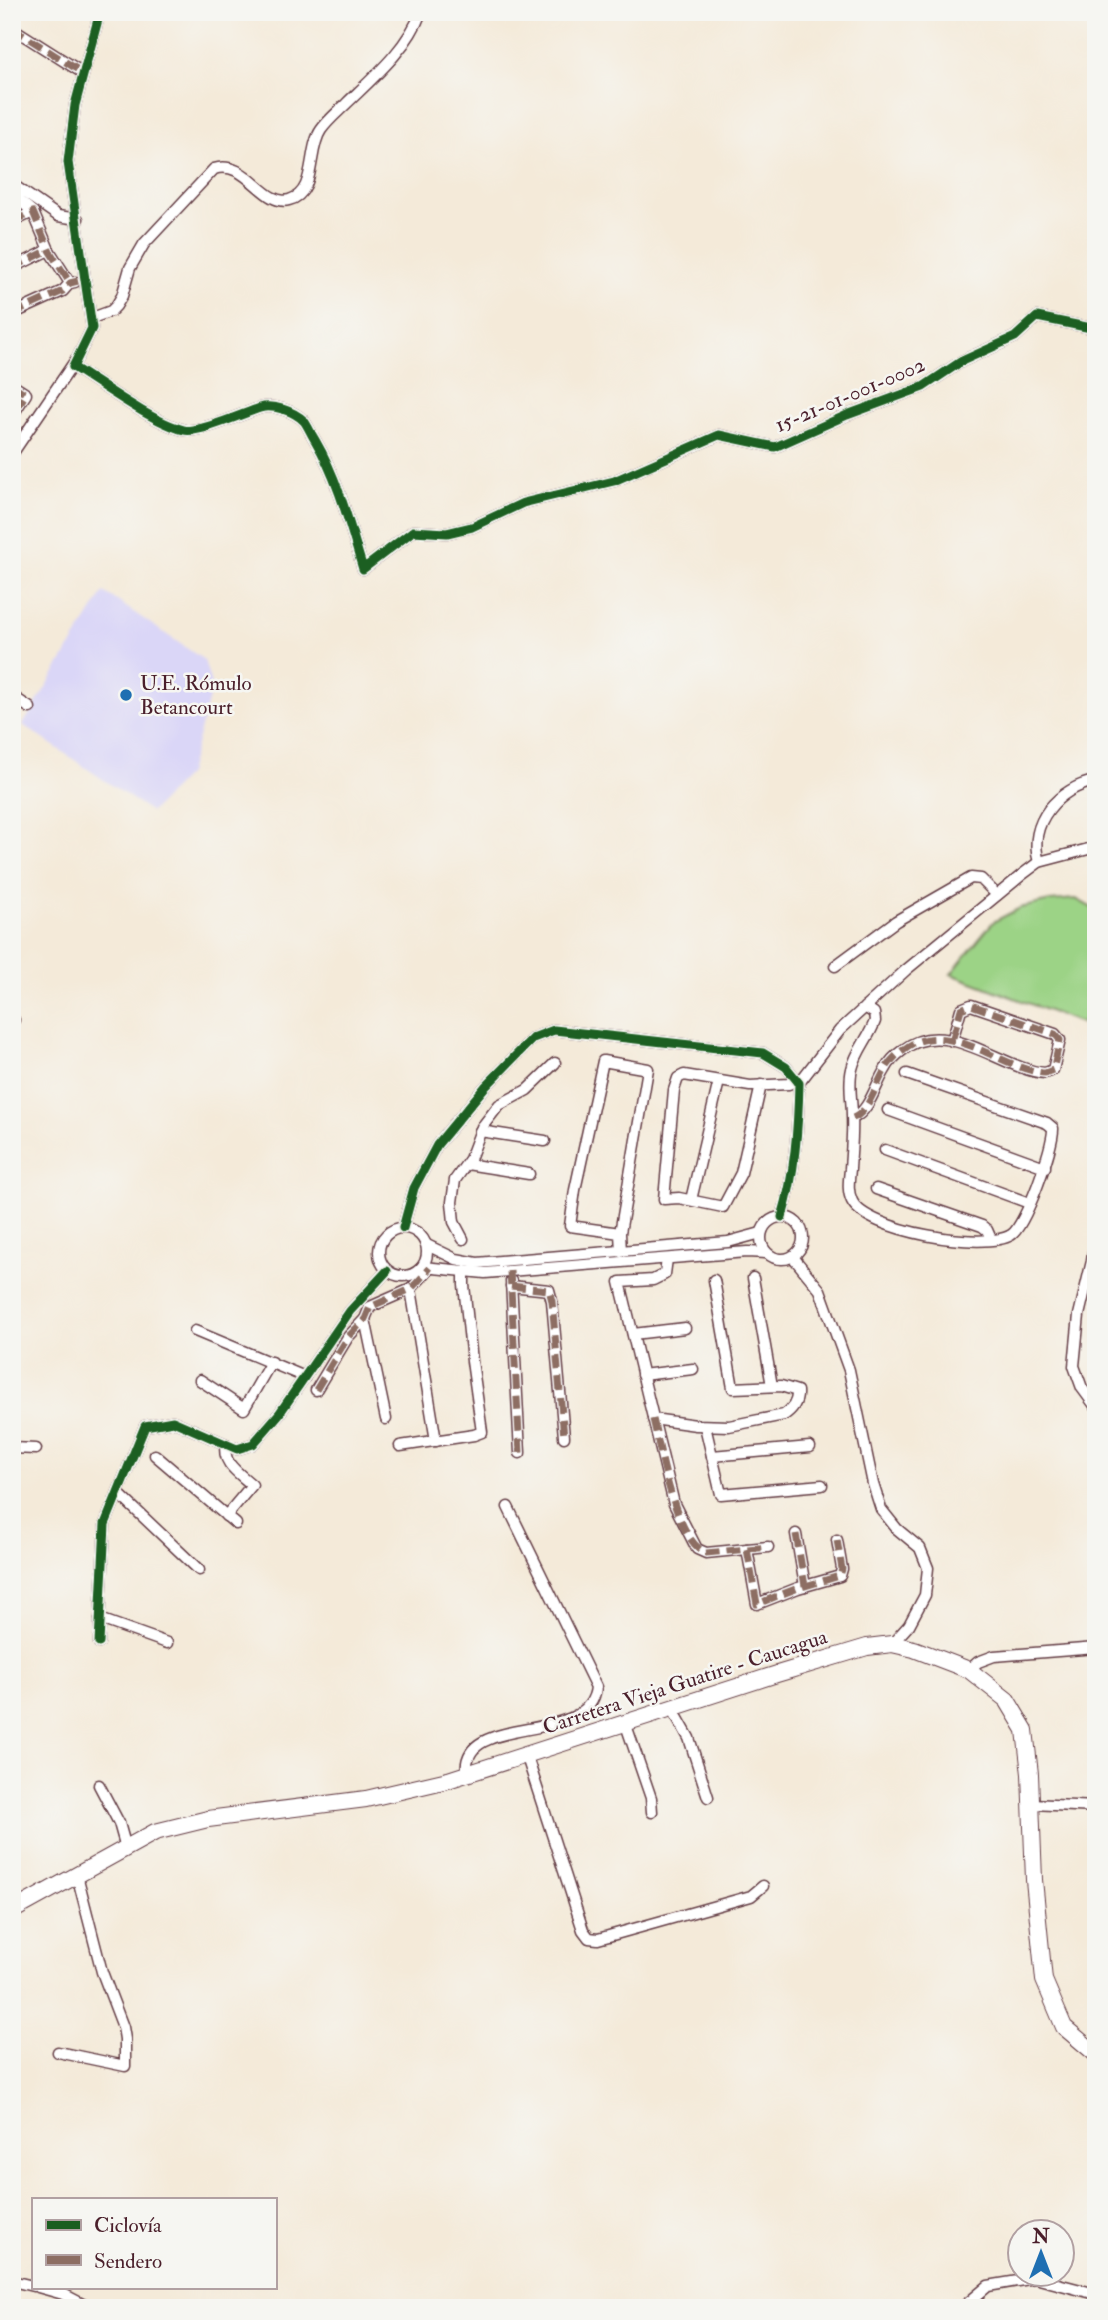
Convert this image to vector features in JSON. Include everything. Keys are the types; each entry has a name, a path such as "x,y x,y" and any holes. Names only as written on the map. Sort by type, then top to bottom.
{"main road":[{"name":"Carretera Vieja Guatire - Caucagua","path":"12,1911 155,1832 208,1819 366,1799 467,1774 854,1651 892,1644 914,1649 969,1670 1007,1700 1025,1730 1034,1880 1044,1980 1065,2027 1096,2054"}],"street":[{"path":"12,454 80,354 92,318 92,301 69,164 68,139 100,12"},
{"name":"15-21-01-001-0002","path":"100,12 75,105 68,162 92,328 73,367 160,420 186,431 202,429 265,406 280,408 303,421 320,449 334,482 350,523 363,569 413,531 447,533 472,527 523,503 614,481 719,435 775,447 847,415 923,387 962,361 1015,337 1037,317 1096,329"},
{"path":"92,318 111,311 116,306 122,296 130,268 145,244 214,169 223,166 232,168 276,199 289,200 297,196 308,180 312,152 319,132 397,51 418,22 421,12"},
{"path":"12,28 83,74"},
{"path":"12,184 58,216 78,219"},
{"path":"12,194 33,212 49,250 70,283"},
{"path":"12,222 33,212"},
{"path":"12,268 49,250"},
{"path":"12,314 63,291 70,283 88,279"},
{"path":"12,385 26,394 12,416"},
{"path":"12,695 30,708"},
{"path":"1039,862 1036,843 1046,812 1061,796 1096,781"},
{"path":"761,1086 741,1174 723,1207 691,1200 664,1199 674,1090 678,1078 684,1075 761,1086 789,1084 797,1080 841,1030 906,970 1039,862 1096,848"},
{"path":"835,966 896,921 971,878 982,879 998,895"},
{"path":"852,1118 862,1112 886,1067 909,1045 926,1040 952,1041 1045,1073 1053,1070 1060,1040 1055,1034 971,1005 961,1009 952,1041"},
{"path":"865,1007 874,1013 876,1021 853,1065 850,1093 851,1200 858,1210 904,1231 966,1239 1005,1238 1013,1234 1019,1227 1045,1167 1053,1128 1049,1124 907,1074"},
{"path":"403,1228 414,1188 437,1144 485,1087 533,1038 554,1030 763,1053 786,1067 797,1080 799,1112 790,1190 782,1217"},
{"path":"620,1233 570,1226 575,1190 603,1061 648,1069 620,1233 621,1252"},
{"path":"463,1239 454,1223 452,1202 455,1180 467,1164 481,1129 499,1105 527,1090 555,1063"},
{"path":"691,1200 719,1081"},
{"path":"888,1110 1045,1167"},
{"path":"460,1117 481,1129 545,1141"},
{"path":"885,1150 1029,1203"},
{"path":"467,1164 529,1174"},
{"path":"876,1189 982,1226 988,1230 991,1239"},
{"path":"761,1233 762,1248 779,1260 793,1257 802,1246 803,1233 795,1221 782,1217 769,1222 761,1233 729,1242 477,1263 456,1259 427,1245 418,1233 403,1228 387,1234 379,1248 379,1257 387,1271 402,1277 427,1268 510,1271 747,1252 766,1253"},
{"path":"1096,1232 1094,1261 1079,1315 1074,1366 1082,1388 1096,1408"},
{"path":"316,1390 348,1337 365,1319 370,1307 411,1289 427,1268 427,1245"},
{"path":"793,1257 820,1290 845,1359 881,1509 897,1528 920,1548 928,1568 925,1595 909,1625 892,1644"},
{"path":"667,1259 666,1274 653,1280 620,1282 674,1504 697,1549 706,1553 768,1547"},
{"path":"99,1643 105,1524 145,1426 173,1421 237,1449 253,1444 279,1414 350,1311 387,1271"},
{"path":"400,1446 482,1432 464,1271"},
{"path":"510,1271 520,1453"},
{"path":"753,1278 772,1386"},
{"path":"653,1419 705,1426 729,1426 784,1415 798,1399 797,1391 793,1388 733,1388 714,1280"},
{"path":"511,1286 549,1290 564,1437"},
{"path":"411,1289 436,1441"},
{"path":"365,1319 386,1419"},
{"path":"633,1334 685,1328"},
{"path":"195,1331 305,1377"},
{"path":"200,1380 244,1409 271,1362"},
{"path":"642,1375 693,1368"},
{"path":"705,1426 721,1494 822,1485"},
{"path":"226,1444 224,1452 227,1462 252,1485 226,1516"},
{"path":"712,1456 810,1447"},
{"path":"12,1448 36,1449"},
{"path":"155,1454 236,1524"},
{"path":"118,1493 199,1570"},
{"path":"467,1774 468,1753 477,1745 491,1738 568,1719 583,1712 595,1697 596,1687 509,1507"},
{"path":"796,1534 805,1586"},
{"path":"747,1549 757,1604 840,1576 842,1569 837,1540"},
{"path":"100,1619 167,1643"},
{"path":"969,1670 978,1662 994,1656 1096,1648"},
{"path":"672,1708 689,1738 708,1797"},
{"path":"625,1723 650,1798 652,1812"},
{"path":"526,1754 583,1930 589,1938 598,1939 751,1896 763,1886"},
{"path":"99,1785 119,1823 126,1848"},
{"path":"1031,1804 1096,1807"},
{"path":"58,2052 125,2066 123,2027 102,1972 77,1875"},
{"path":"962,2308 988,2287 1035,2278 1096,2294"},
{"path":"12,2281 32,2285"},
{"path":"43,2288 63,2294 90,2308"}],"shaded area":[{"name":"U.E. Rómulo Betancourt","path":"104,592 204,660 212,687 188,774 151,812 23,725"}],"green space":[{"path":"1076,899 1096,910 1096,983 1083,1024 951,974 993,922 1020,908 1050,901"}],"marked path":[{"path":"12,28 83,73"},
{"path":"12,222 33,212 49,250 70,283"},
{"path":"12,268 49,250"},
{"path":"12,314 63,291 70,283 78,281"},
{"path":"12,385 26,394 12,416"},
{"path":"853,1118 868,1104 895,1056 920,1041 937,1038 955,1041 1028,1070 1045,1073 1053,1070 1060,1040 1055,1034 971,1005 961,1009 952,1041"},
{"path":"316,1390 348,1337 365,1319 370,1307 411,1289 430,1268"},
{"path":"510,1271 520,1453"},
{"path":"511,1286 549,1290 564,1437"},
{"path":"653,1419 671,1493 686,1531 695,1545 706,1553 768,1547"},
{"path":"796,1534 805,1586"},
{"path":"747,1549 757,1604 840,1576 842,1569 837,1540"}],"cycle path":[{"path":"100,12 75,105 68,162 92,328 73,367 142,411 184,430 210,426 265,407 283,409 300,417 307,425 330,471 343,503 363,569 413,531 447,533 472,527 523,503 614,481 719,435 775,447 847,415 923,387 962,361 1015,337 1037,317 1096,329"},
{"path":"403,1228 414,1188 437,1145 485,1087 533,1038 554,1030 763,1053 786,1067 799,1083 795,1151 782,1217"},
{"path":"99,1643 105,1524 145,1426 173,1421 237,1449 253,1444 279,1414 350,1311 387,1271"}],"place":[{"name":"U.E. Rómulo Betancourt","path":"126,695"}]}
